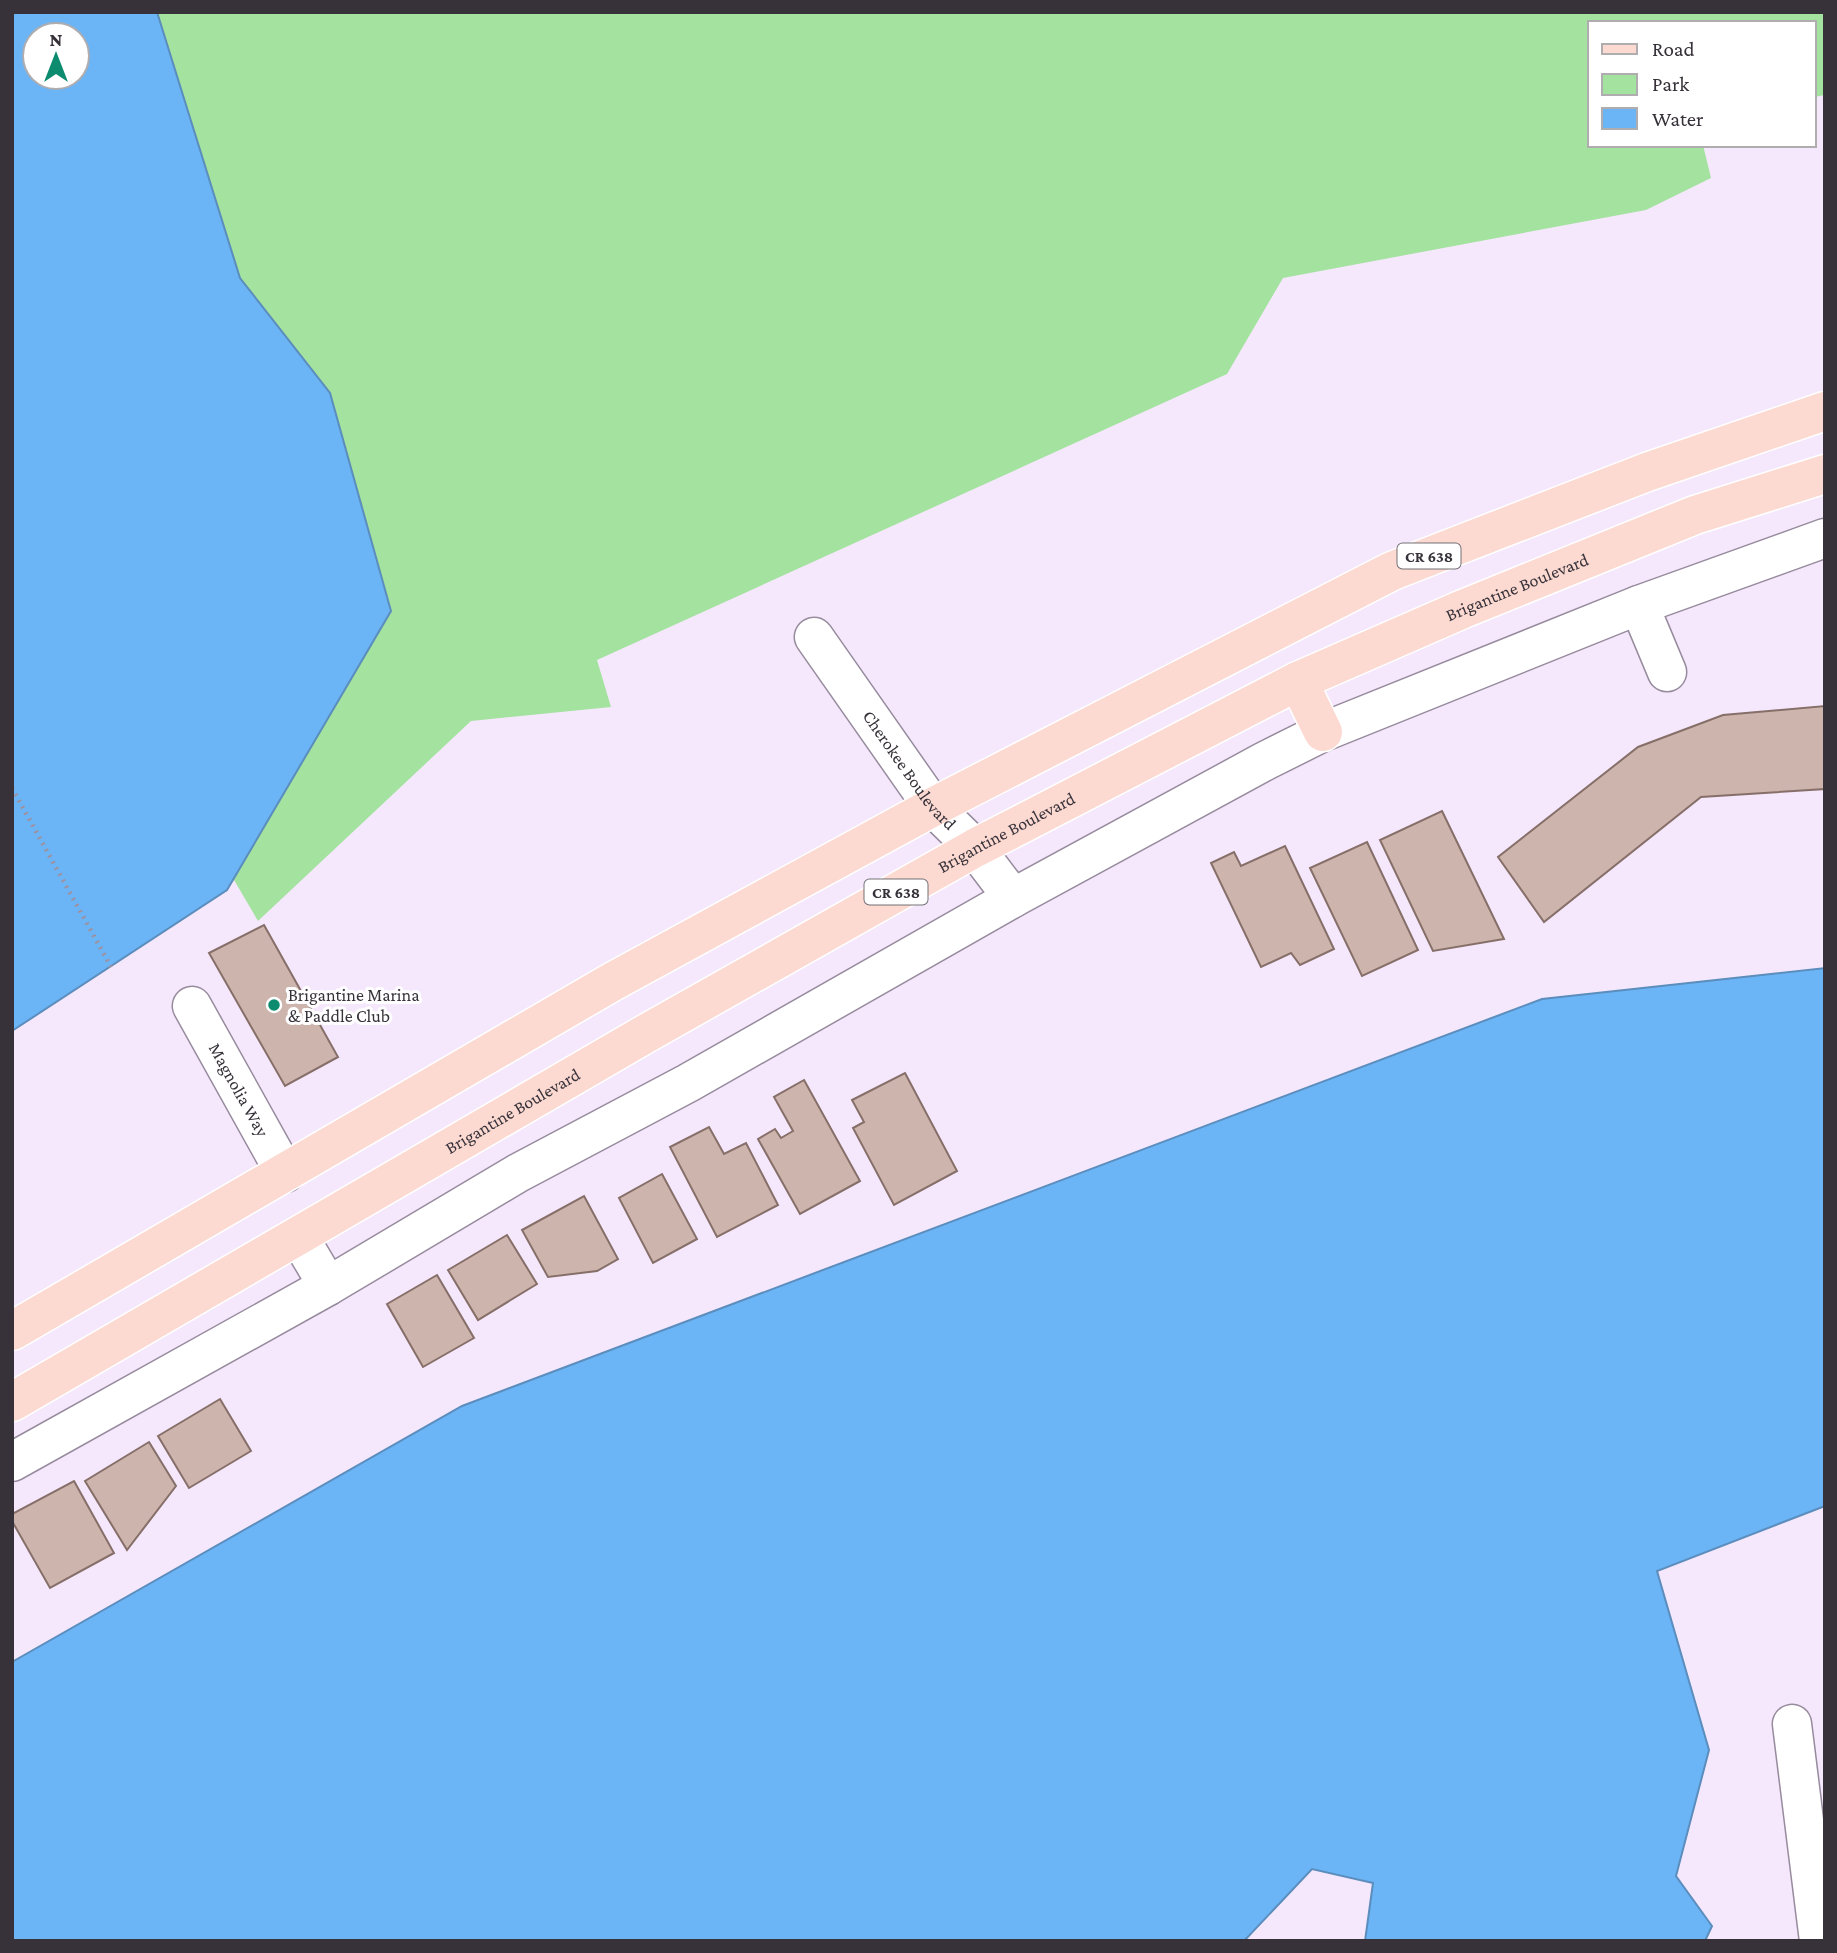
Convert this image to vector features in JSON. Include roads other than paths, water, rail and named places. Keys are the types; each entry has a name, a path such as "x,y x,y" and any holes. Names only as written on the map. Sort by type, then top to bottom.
{"main road":[{"name":"CR 638","path":"12,1331 612,982 933,807 1392,570 1647,472 1825,411"},
{"name":"Brigantine Boulevard","path":"12,1402 647,1033 975,848 1298,681 1682,520 1825,474"},
{"path":"1298,681 1323,732"}],"street":[{"path":"12,1462 328,1286 518,1173 688,1083 1013,898 1323,732 1639,605 1825,538"},
{"path":"1639,605 1667,672"},
{"name":"Cherokee Boulevard","path":"814,637 933,807 975,848 1013,898"},
{"name":"Magnolia Way","path":"192,1006 285,1173"},
{"path":"299,1237 328,1286"},
{"path":"1792,1724 1819,1941"}],"water":[{"path":"12,12 157,12 240,278 330,393 391,611 227,890 12,1031"},
{"path":"1825,968 1825,1506 1657,1571 1709,1750 1676,1876 1712,1926 1705,1941 1365,1941 1373,1883 1312,1869 1244,1941 12,1941 12,1662 462,1406 1542,999"}],"place":[{"name":"Brigantine Marina & Paddle Club","path":"274,1005"}]}
